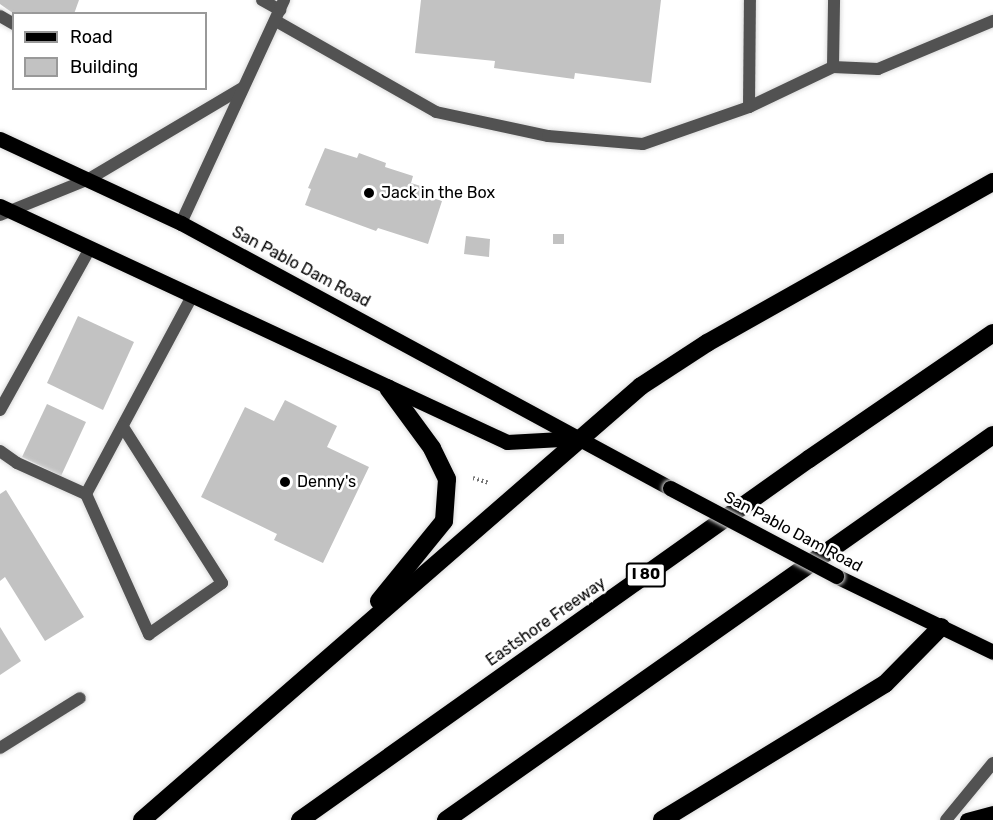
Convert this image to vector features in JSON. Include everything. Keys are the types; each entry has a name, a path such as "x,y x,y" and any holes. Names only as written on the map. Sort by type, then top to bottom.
{"highway":[{"path":"142,820 641,386 706,343 993,182"},
{"name":"Eastshore Freeway","path":"300,820 809,459 993,333"},
{"path":"349,638 444,521 447,479 432,448 388,388"},
{"path":"446,820 993,435"},
{"path":"662,820 885,684 941,627"}],"main road":[{"name":"San Pablo Dam Road","path":"0,140 181,223 836,576 993,652"},
{"path":"3,210 90,248 507,442 579,438"},
{"path":"967,820 993,813"}],"street":[{"path":"262,0 436,112 548,136 643,144 749,108 833,67 878,69 993,21"},
{"path":"749,108 750,0"},
{"path":"833,67 834,0"},
{"path":"181,223 280,10"},
{"path":"3,210 89,179 242,88"},
{"path":"1,405 90,248"},
{"path":"86,494 192,296"},
{"path":"0,451 17,463 86,494 149,634 222,583 123,427"},
{"path":"0,748 80,698"},
{"path":"946,820 993,763"}],"path":[{"path":"467,476 494,485"}],"building":[{"path":"0,0 79,0 75,12 12,13 0,4"},
{"path":"421,0 661,0 651,83 575,73 574,79 494,68 495,61 415,53"},
{"name":"Jack in the Box","path":"325,148 357,158 359,153 386,163 385,167 413,176 411,183 430,189 427,196 442,201 428,244 378,228 376,231 305,205 311,189 308,188"},
{"path":"553,234 564,234 564,244 553,244"},
{"path":"466,236 490,239 489,257 464,254"},
{"path":"78,316 134,342 103,410 47,383"},
{"name":"Denny's","path":"285,400 337,426 327,447 369,467 323,563 274,540 277,534 201,497 245,407 274,421"},
{"path":"47,404 86,422 61,476 22,457"},
{"path":"6,490 84,617 45,641 5,577 0,581 0,494"},
{"path":"0,627 21,661 0,675"}],"place":[{"name":"Jack in the Box","path":"369,193"},
{"name":"Denny's","path":"285,482"}]}
